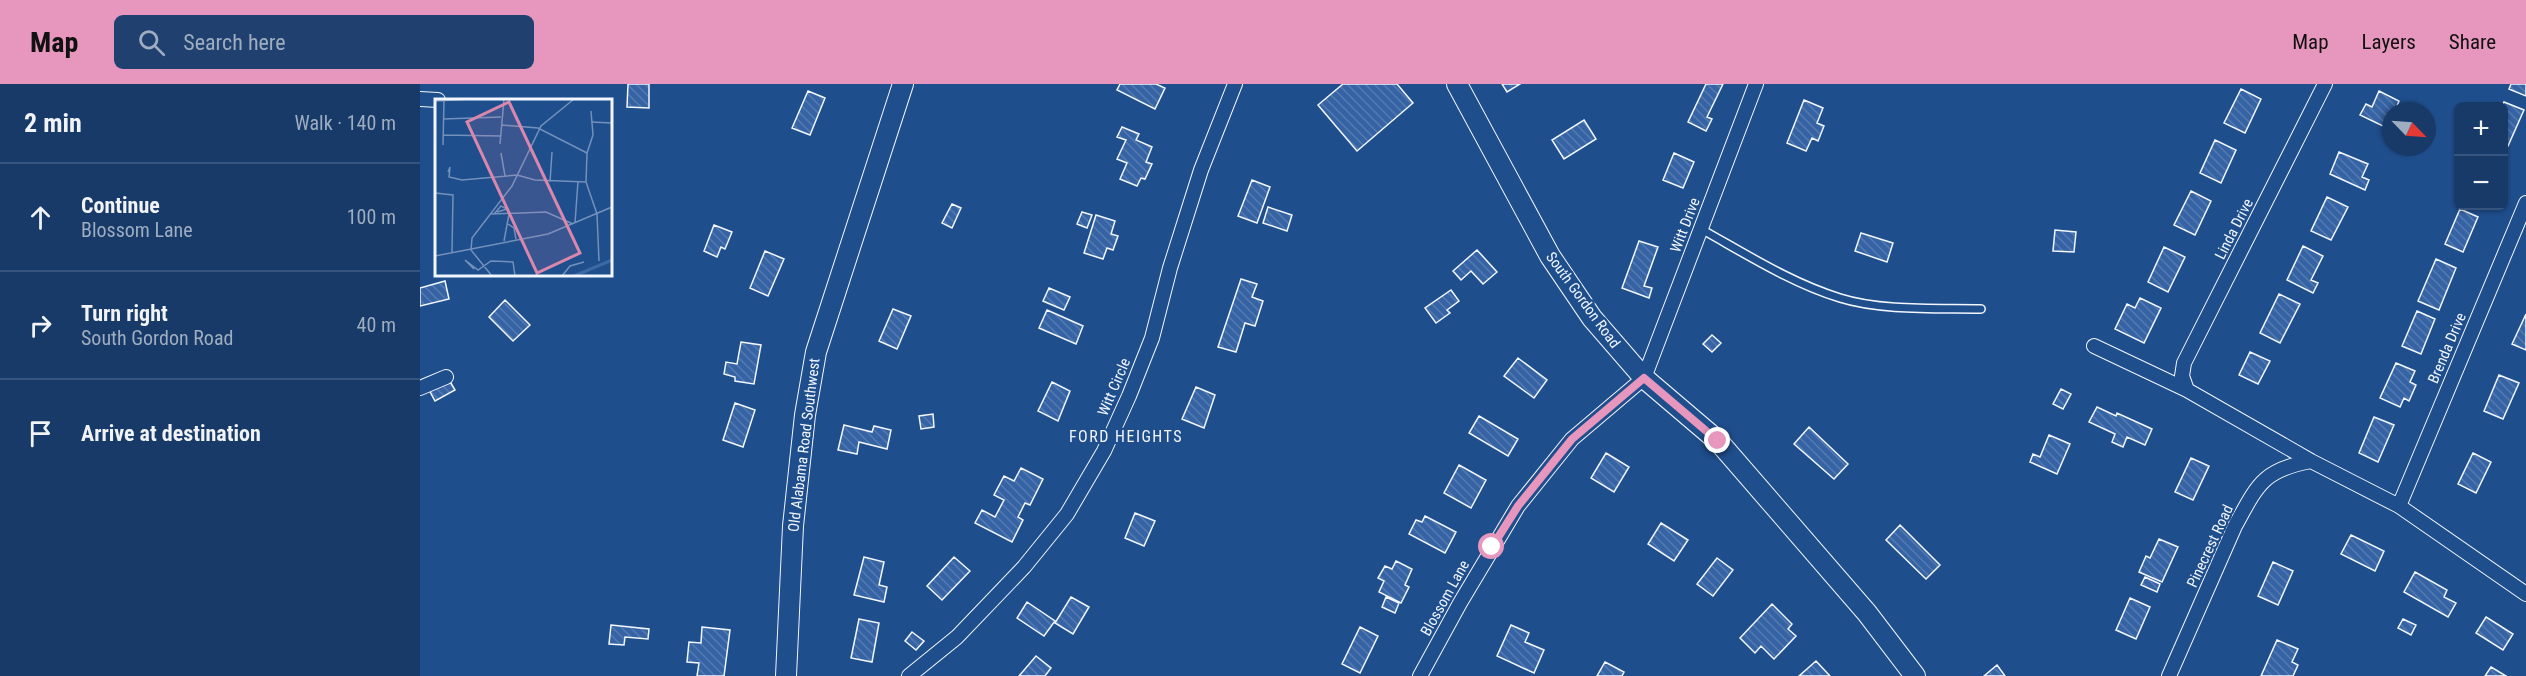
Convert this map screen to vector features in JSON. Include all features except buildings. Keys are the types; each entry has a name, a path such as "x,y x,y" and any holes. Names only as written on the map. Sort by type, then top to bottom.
{"street":[{"name":"Old Alabama Road Southwest","path":"786,676 793,526 816,352 903,84"},
{"name":"Witt Circle","path":"909,676 957,637 1024,567 1067,514 1104,451 1152,338 1170,268 1201,170 1235,84"},
{"name":"South Gordon Road","path":"1457,84 1550,256 1592,318 1644,378 1718,441 1807,541 1916,676"},
{"name":"Witt Drive","path":"1644,378 1756,84"},
{"name":"Linda Drive","path":"2187,390 2182,376 2184,363 2325,84"},
{"path":"420,99 435,100"},
{"name":"Brenda Drive","path":"2399,506 2526,203"},
{"path":"2094,346 2187,390 2312,461 2399,506 2526,594"},
{"path":"420,388 446,376"},
{"name":"Blossom Lane","path":"1420,676 1460,603 1518,506 1572,439 1644,378"},
{"name":"Pinecrest Road","path":"2169,676 2235,526 2248,502 2267,477 2285,466 2312,461"}],"lane":[{"path":"1701,230 1794,280 1842,299 1892,306 1981,309"}],"district":[{"name":"FORD HEIGHTS","path":"1126,436"}],"route":[{"path":"1492,547 1518,506 1572,439 1644,378 1718,441"}]}
